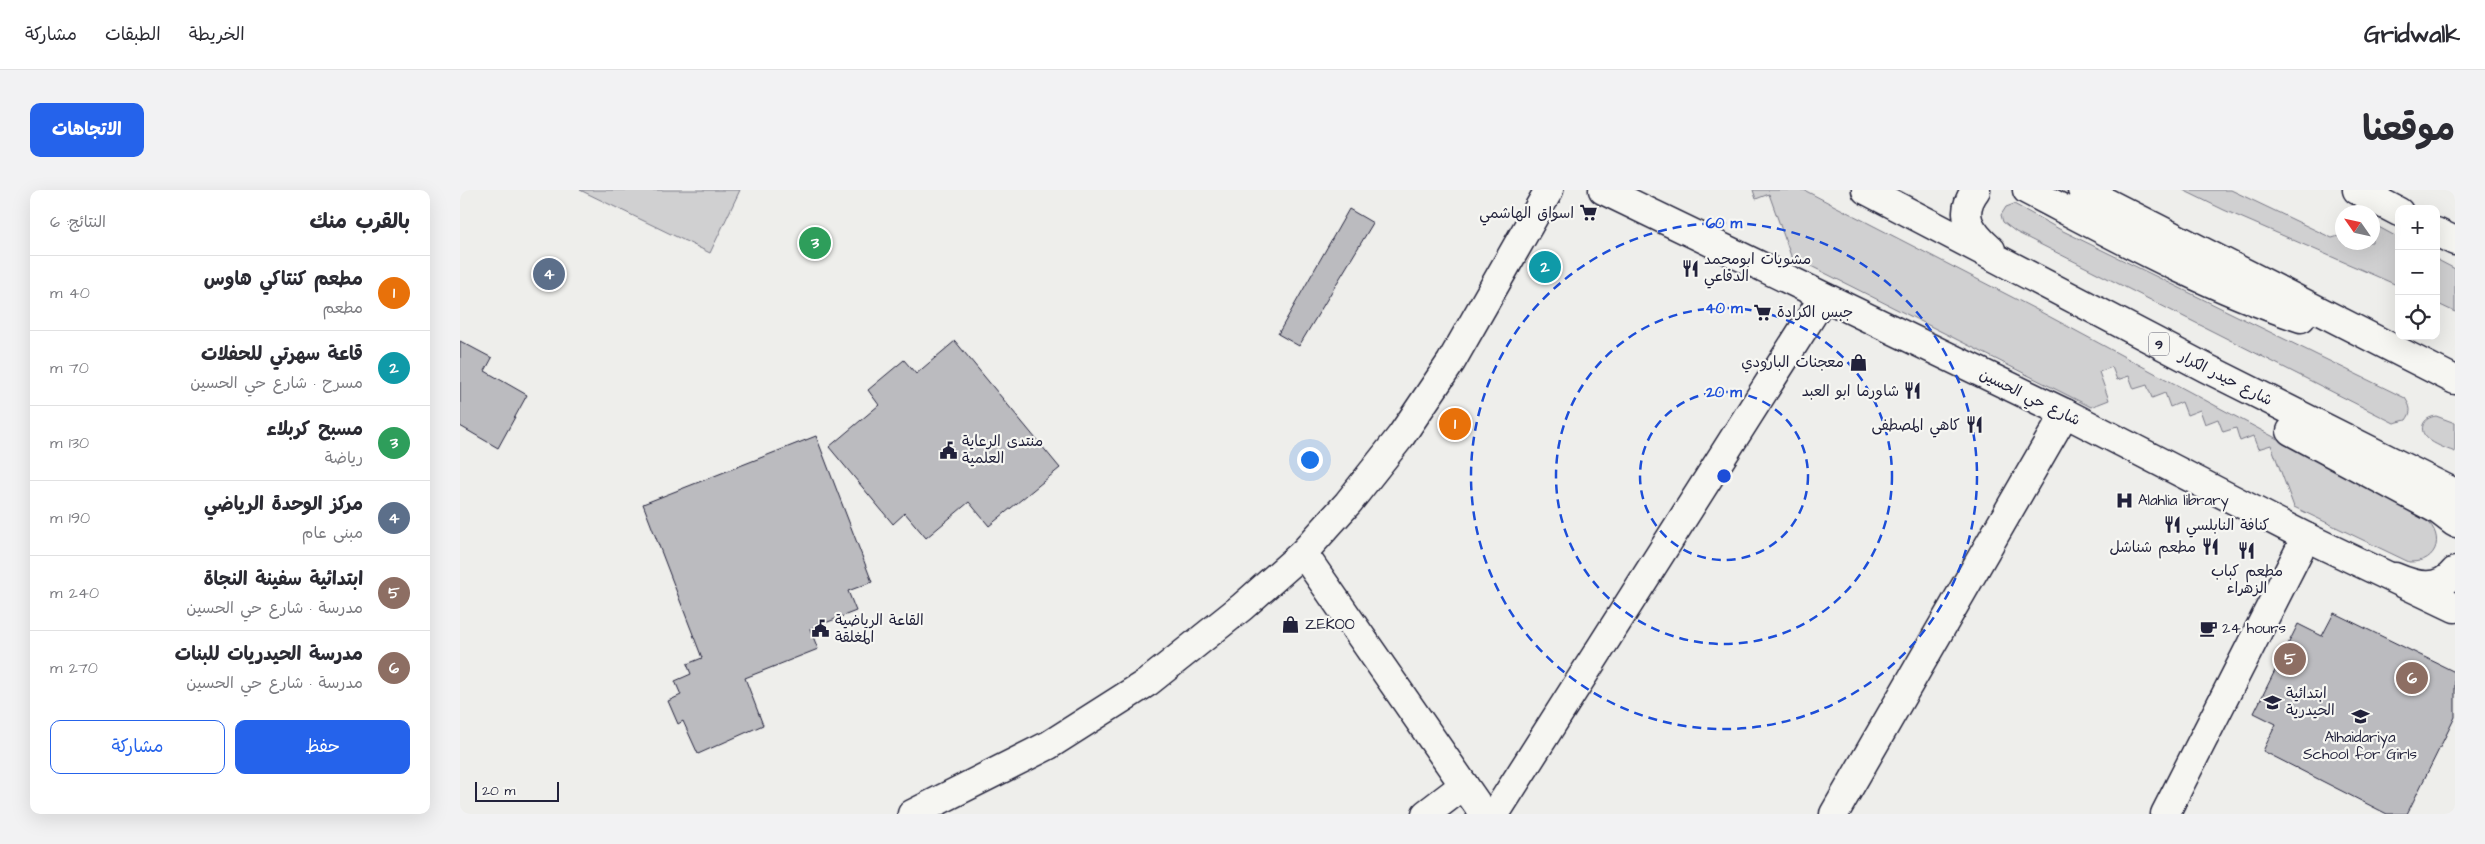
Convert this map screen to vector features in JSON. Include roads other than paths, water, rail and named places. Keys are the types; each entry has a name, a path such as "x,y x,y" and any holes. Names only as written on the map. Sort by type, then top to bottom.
{"main road":[{"path":"914,814 1049,745 1148,682 1242,607 1303,553 1348,503 1402,436 1451,362 1549,190"},
{"name":"شارع حي الحسين","path":"1603,190 2066,414 2306,537 2455,608"},
{"name":"شارع حيدر الكرار","path":"1866,190 2206,368 2455,493"},
{"path":"1976,190 1969,199 1967,210 1972,230 1980,240 2014,267"},
{"path":"2027,190 2171,265 2223,289 2321,324 2358,332"},
{"path":"2082,190 2455,380"},
{"path":"2357,190 2395,210"},
{"path":"2440,234 2455,241"},
{"path":"1495,814 1824,298"},
{"path":"2206,368 2232,395 2257,412 2438,510 2455,522"},
{"path":"1834,814 2066,414"},
{"path":"2165,814 2306,537"},
{"path":"1303,553 1484,814"},
{"path":"2395,578 2418,586 2429,586 2442,582 2455,570"},
{"path":"2455,580 2455,588"},
{"path":"1426,814 1464,785"}],"place":[{"name":"اسواق الهاشمي","path":"1588,213"},
{"name":"مسبح كربلاء","path":"815,243"},
{"name":"قاعة سهرتي للحفلات","path":"1545,267"},
{"name":"مشويات ابومحمد الدفاعي","path":"1690,268"},
{"name":"مركز الوحدة الرياضي","path":"549,274"},
{"name":"جبس الكرادة","path":"1763,312"},
{"name":"معجنات البارودي","path":"1858,362"},
{"name":"شاورما ابو العبد","path":"1913,391"},
{"name":"مطعم كنتاكي هاوس","path":"1455,424"},
{"name":"كاهي المصطفى","path":"1974,425"},
{"name":"منتدى الرعاية العلمية","path":"948,450"},
{"name":"Alahlia library","path":"2124,500"},
{"name":"كنافة النابلسي","path":"2172,525"},
{"name":"مطعم شناشل","path":"2210,547"},
{"name":"مطعم كباب الزهراء","path":"2247,550"},
{"name":"ZEKOO","path":"1291,624"},
{"name":"24 hours","path":"2208,628"},
{"name":"القاعة الرياضية المغلقة","path":"821,629"},
{"name":"ابتدائية سفينة النجاة","path":"2290,659"},
{"name":"مدرسة الحيدريات للبنات","path":"2412,678"},
{"name":"ابتدائية الحيدرية","path":"2272,702"},
{"name":"Alhaidariya School for Girls","path":"2360,716"}]}
